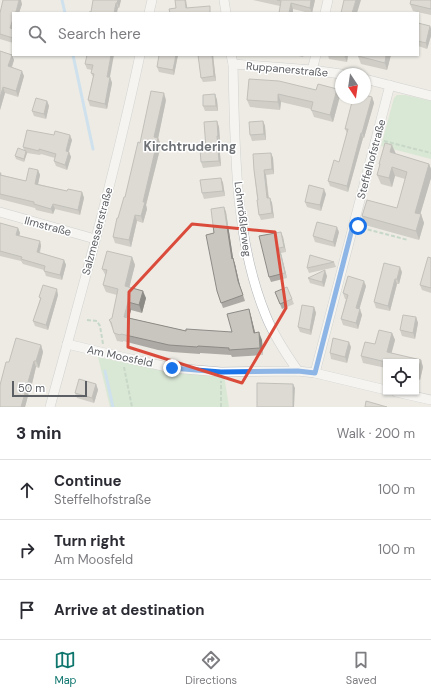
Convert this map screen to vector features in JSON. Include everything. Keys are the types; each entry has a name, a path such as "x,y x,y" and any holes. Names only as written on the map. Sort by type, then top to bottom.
{"street":[{"path":"149,12 152,0"},
{"path":"224,0 226,12"},
{"path":"325,12 328,0"},
{"name":"Salzmesserstraße","path":"50,407 95,239 140,56"},
{"path":"312,70 316,56"},
{"name":"Ruppanerstraße","path":"232,60 335,73"},
{"name":"Lohnrößlerweg","path":"232,60 236,158 241,214 249,262 256,291 266,317 278,341 298,371"},
{"path":"371,80 431,96"},
{"name":"Steffelhofstraße","path":"315,373 390,85"},
{"name":"Ilmstraße","path":"0,212 95,239"},
{"name":"Am Moosfeld","path":"67,344 172,368 221,372 298,371 315,373 383,389"},
{"path":"409,395 431,400"}],"path":[{"path":"376,139 431,153"},
{"path":"353,225 408,240"},
{"path":"87,320 98,321 103,344"},
{"path":"122,357 132,407"},
{"path":"221,372 221,407"}],"highlighted area":[{"path":"192,224 275,232 286,308 242,383 128,347 129,292"}],"green space":[{"path":"397,95 405,95 431,101 431,159 381,146 394,98"},
{"path":"98,357 175,373 224,375 229,407 110,407"}],"building":[{"path":"3,0 19,0 16,12 12,12 12,22 10,28 12,29 12,38 0,34 0,13"},
{"path":"93,0 118,0 114,12 91,12"},
{"path":"175,0 185,0 186,8 210,6 210,12 170,12 169,9 176,8"},
{"path":"277,0 311,0 310,8 291,3 289,12 279,12 281,1"},
{"path":"344,0 356,0 352,12 341,12"},
{"path":"411,0 431,0 431,9 410,4"},
{"path":"419,23 430,26 426,43 419,41"},
{"path":"0,51 12,55 8,66 22,71 16,91 3,87 0,98"},
{"path":"87,56 111,56 107,77 110,77 105,104 88,100 94,74 91,73 93,65 85,64"},
{"path":"159,56 176,56 173,70 157,67"},
{"path":"198,56 212,56 214,76 201,78"},
{"path":"358,56 386,56 385,63"},
{"path":"249,79 279,81 316,90 318,84 335,88 335,96 330,115 311,110 313,102 278,94 278,102 247,100"},
{"path":"151,91 164,93 154,137 158,138 143,202 145,202 141,216 135,215 129,240 113,237 117,218 125,197 138,142 140,143"},
{"path":"215,94 216,106 203,106 203,95"},
{"path":"36,98 47,101 44,114 32,111"},
{"path":"351,104 370,104 347,186 328,181 334,160 339,162 348,129 345,129"},
{"path":"217,121 219,161 201,162 200,149 206,148 204,122"},
{"path":"263,121 264,134 250,135 249,122"},
{"path":"27,130 54,135 55,131 70,135 66,151 69,152 65,165 54,161 56,154 39,149 39,151 23,147"},
{"path":"385,143 392,145 390,152 429,164 415,213 421,214 416,231 362,216 367,200 397,208 407,172 392,167 389,178 377,175"},
{"path":"18,148 26,151 24,159 15,156"},
{"path":"271,153 272,169 264,170 267,198 270,198 272,213 259,215 253,154"},
{"path":"29,168 38,170 35,184 67,191 68,189 82,192 78,210 53,204 51,209 34,204 34,202 0,194 0,175 26,181"},
{"path":"221,178 223,191 202,193 200,180"},
{"path":"309,185 324,189 320,205 305,202"},
{"path":"224,207 232,259 233,258 243,295 221,303 217,291 206,235 214,233 211,209"},
{"path":"317,222 337,227 333,242 313,236"},
{"path":"0,223 18,228 16,235 40,241 37,252 64,260 60,275 44,271 45,266 21,259 22,257 0,251"},
{"path":"281,232 284,247 279,248 285,273 269,277 259,236"},
{"path":"107,251 132,257 125,286 143,291 139,305 128,302 124,317 186,331 186,329 232,332 227,314 249,309 254,333 259,332 260,348 229,350 229,348 169,345 114,333 109,320 112,318 118,289 103,285 107,270 102,269"},
{"path":"310,255 334,262 307,268"},
{"path":"428,257 431,258 431,288 420,285"},
{"path":"384,263 400,267 397,279 395,279 388,306 374,302"},
{"path":"325,270 322,282 308,278"},
{"path":"348,276 364,281 356,308 360,309 356,323 341,319 348,295 343,293"},
{"path":"43,285 57,289 46,325 33,321 41,298 39,297"},
{"path":"287,287 292,299 280,304 275,292"},
{"path":"302,305 314,307 310,330 298,327"},
{"path":"403,315 416,317 413,333 400,330"},
{"path":"379,330 392,333 387,352 417,359 383,359 383,361 361,356 365,342 375,344"},
{"path":"16,338 41,345 36,361 34,361 21,407 0,407 0,385 6,362 9,362"},
{"path":"333,338 349,342 345,357 330,353"},
{"path":"79,379 96,384 92,398 75,393"},
{"path":"257,383 293,384 293,407 257,407"},
{"path":"366,401 387,407 365,407"}],"waterway":[{"path":"62,0 65,12"},
{"path":"73,56 93,149"},
{"path":"105,371 113,407"}],"district":[{"name":"Kirchtrudering","path":"190,146"}],"route":[{"path":"172,368 221,372 298,371 315,373 353,225 358,226"}]}
